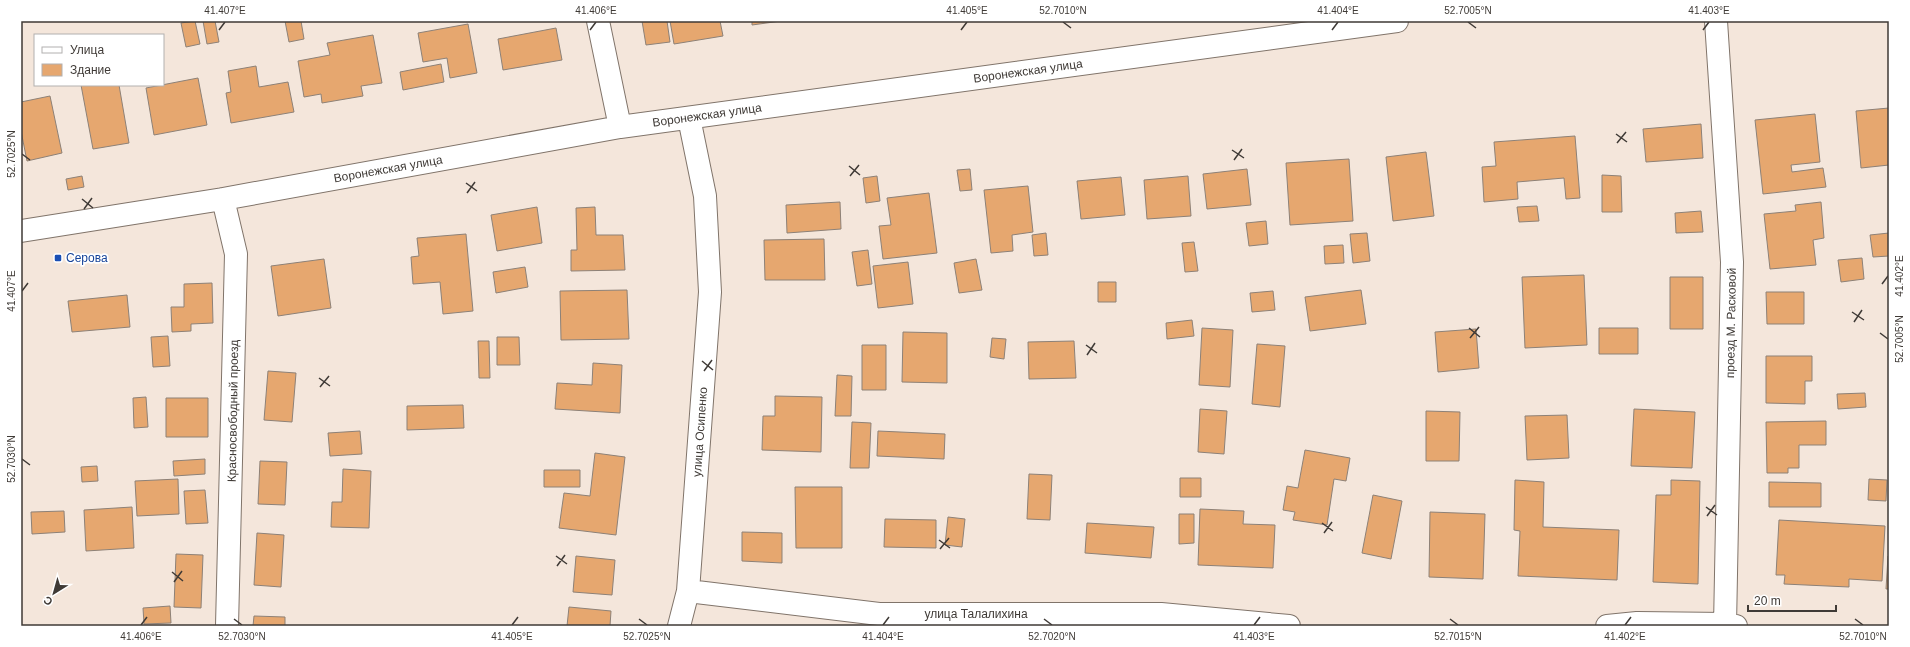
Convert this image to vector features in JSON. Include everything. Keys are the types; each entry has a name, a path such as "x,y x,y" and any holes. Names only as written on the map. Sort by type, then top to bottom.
{"street":[{"path":"598,21 620,127"},
{"name":"Воронежская улица","path":"21,231 223,198 620,127 1397,21"},
{"name":"проезд М. Расковой","path":"1716,21 1732,262 1729,625"},
{"name":"улица Осипенко","path":"679,626 688,591 710,292 705,196 689,118"},
{"name":"Красносвободный проезд","path":"223,198 236,254 227,626"},
{"name":"улица Талалихина","path":"688,591 881,620 1161,614 1289,626"},
{"path":"1607,626 1637,623 1729,625"}],"building":[{"path":"195,21 200,44 186,47 181,23"},
{"path":"203,21 215,21 219,42 207,44"},
{"path":"285,21 301,21 304,39 289,42"},
{"path":"642,21 667,21 670,42 646,45"},
{"path":"670,21 720,21 723,36 674,44"},
{"path":"752,21 781,21 752,25"},
{"path":"468,24 477,73 450,78 447,58 423,62 418,33"},
{"path":"556,28 562,60 503,70 498,39"},
{"path":"373,35 382,83 361,86 363,96 322,103 321,94 304,97 298,61 330,55 327,43"},
{"path":"441,64 444,82 403,90 400,72"},
{"path":"256,66 259,87 288,82 294,112 231,123 226,93 231,92 228,71"},
{"path":"198,78 207,125 154,135 146,88 164,86 164,85"},
{"path":"81,86 119,86 129,143 93,149"},
{"path":"50,96 62,153 27,161 21,131 21,102"},
{"path":"1889,108 1889,165 1861,168 1856,111"},
{"path":"1815,114 1820,162 1791,165 1792,172 1823,168 1826,187 1763,194 1755,120"},
{"path":"1701,124 1703,158 1646,162 1643,129"},
{"path":"1575,136 1580,198 1566,199 1564,178 1517,182 1518,199 1484,202 1482,167 1496,166 1494,142"},
{"path":"1426,152 1434,216 1393,221 1386,157"},
{"path":"1349,159 1353,221 1290,225 1286,163"},
{"path":"970,169 972,190 960,191 957,170"},
{"path":"1247,169 1251,205 1207,209 1203,174"},
{"path":"1602,175 1621,176 1622,212 1602,212"},
{"path":"82,176 84,187 68,190 66,179"},
{"path":"877,176 880,201 866,203 863,178"},
{"path":"1188,176 1191,216 1147,219 1144,180"},
{"path":"1121,177 1125,215 1081,219 1077,181"},
{"path":"1028,186 1033,232 1012,235 1013,251 991,253 984,190"},
{"path":"929,193 937,253 883,259 879,226 891,225 887,198"},
{"path":"840,202 841,229 787,233 786,205"},
{"path":"1821,202 1824,238 1813,240 1816,265 1770,269 1764,214 1796,211 1795,205"},
{"path":"1537,206 1539,221 1519,222 1517,207"},
{"path":"537,207 542,243 497,251 491,215"},
{"path":"595,207 596,235 623,235 625,270 571,271 571,250 577,250 576,208"},
{"path":"1701,211 1703,232 1676,233 1675,213"},
{"path":"1266,221 1268,244 1249,246 1246,223"},
{"path":"1046,233 1048,255 1034,256 1032,235"},
{"path":"1367,233 1370,261 1353,263 1350,234"},
{"path":"1889,233 1889,256 1873,257 1870,235"},
{"path":"466,234 473,311 443,314 440,282 413,284 411,257 419,256 417,238"},
{"path":"824,239 825,280 765,280 764,240"},
{"path":"1194,242 1198,271 1185,272 1182,243"},
{"path":"1343,245 1344,263 1325,264 1324,246"},
{"path":"868,250 872,284 857,286 852,252"},
{"path":"1862,258 1864,279 1841,282 1838,260"},
{"path":"324,259 331,308 278,316 271,266"},
{"path":"976,259 982,290 959,293 954,263"},
{"path":"908,262 913,304 878,308 873,266"},
{"path":"525,267 528,287 496,293 493,272"},
{"path":"1584,275 1587,345 1525,348 1522,277"},
{"path":"1670,277 1703,277 1703,329 1670,329"},
{"path":"1098,282 1116,282 1116,302 1098,302"},
{"path":"212,283 213,323 191,324 191,331 172,332 171,307 184,307 184,284"},
{"path":"627,290 629,339 561,340 560,291"},
{"path":"1361,290 1366,324 1310,331 1305,297"},
{"path":"1273,291 1275,310 1252,312 1250,293"},
{"path":"1766,292 1804,292 1804,324 1767,324"},
{"path":"127,295 130,327 72,332 68,301"},
{"path":"1192,320 1194,336 1167,339 1166,323"},
{"path":"1202,328 1233,330 1230,387 1199,385"},
{"path":"1599,328 1638,328 1638,354 1599,354"},
{"path":"1476,329 1479,368 1438,372 1435,332"},
{"path":"903,332 947,333 947,383 902,382"},
{"path":"168,336 170,366 153,367 151,337"},
{"path":"497,337 519,337 520,365 497,365"},
{"path":"992,338 1006,339 1004,359 990,357"},
{"path":"478,341 489,341 490,378 479,378"},
{"path":"1074,341 1076,378 1029,379 1028,342"},
{"path":"1257,344 1285,346 1280,407 1252,404"},
{"path":"862,345 886,345 886,390 862,390"},
{"path":"1766,356 1812,356 1812,381 1805,381 1805,404 1766,403"},
{"path":"593,363 622,365 620,413 555,409 557,383 592,385"},
{"path":"268,371 296,373 292,422 264,420"},
{"path":"837,375 852,376 851,416 835,416"},
{"path":"1865,393 1866,407 1838,409 1837,394"},
{"path":"775,396 822,397 821,452 762,450 763,416 775,416"},
{"path":"146,397 148,427 134,428 133,398"},
{"path":"166,398 208,398 208,437 166,437"},
{"path":"463,405 464,428 407,430 407,406"},
{"path":"1200,409 1227,411 1224,454 1198,452"},
{"path":"1634,409 1695,412 1692,468 1631,466"},
{"path":"1426,411 1460,412 1459,461 1426,461"},
{"path":"1567,415 1569,458 1527,460 1525,416"},
{"path":"1826,421 1826,445 1799,445 1799,468 1788,468 1788,473 1767,473 1766,422"},
{"path":"852,422 871,423 869,468 850,468"},
{"path":"360,431 362,454 330,456 328,433"},
{"path":"878,431 945,434 944,459 877,456"},
{"path":"1305,450 1350,458 1346,481 1334,479 1327,525 1293,520 1295,512 1283,510 1287,486 1298,488"},
{"path":"595,453 625,457 616,535 559,528 564,493 590,496"},
{"path":"205,459 205,474 174,476 173,461"},
{"path":"260,461 287,462 285,505 258,504"},
{"path":"97,466 98,481 82,482 81,467"},
{"path":"343,469 371,471 369,528 331,527 332,502 342,502"},
{"path":"544,470 580,470 580,487 544,487"},
{"path":"1029,474 1052,475 1050,520 1027,519"},
{"path":"1180,478 1201,478 1201,497 1180,497"},
{"path":"178,479 179,514 137,516 135,481"},
{"path":"1869,479 1887,480 1886,501 1868,500"},
{"path":"1515,480 1544,482 1543,527 1619,530 1617,580 1518,576 1520,531 1514,530"},
{"path":"1671,480 1700,481 1698,584 1653,582 1656,495 1671,495"},
{"path":"1769,482 1821,483 1821,507 1769,507"},
{"path":"795,487 842,487 842,548 796,548"},
{"path":"205,490 208,523 186,524 184,491"},
{"path":"1373,495 1402,501 1391,559 1362,553"},
{"path":"132,507 134,548 86,551 84,510"},
{"path":"1200,509 1244,511 1243,524 1275,525 1273,568 1198,565"},
{"path":"64,511 65,532 32,534 31,512"},
{"path":"1430,512 1485,514 1483,579 1429,577"},
{"path":"1179,514 1194,514 1194,543 1179,544"},
{"path":"948,517 965,519 962,547 945,545"},
{"path":"885,519 936,520 936,548 884,547"},
{"path":"1779,520 1885,526 1882,581 1849,579 1849,587 1784,584 1785,575 1776,575"},
{"path":"1087,523 1154,527 1151,558 1085,553"},
{"path":"742,532 782,533 782,563 742,561"},
{"path":"257,533 284,535 281,587 254,585"},
{"path":"176,554 203,555 201,608 174,607"},
{"path":"576,556 615,560 612,595 573,592"},
{"path":"1888,556 1889,589 1886,589"},
{"path":"170,606 171,623 144,624 143,608"},
{"path":"569,607 611,611 610,626 567,626"},
{"path":"254,616 285,617 285,626 253,626"}],"place":[{"name":"Серова","path":"58,258"}]}
